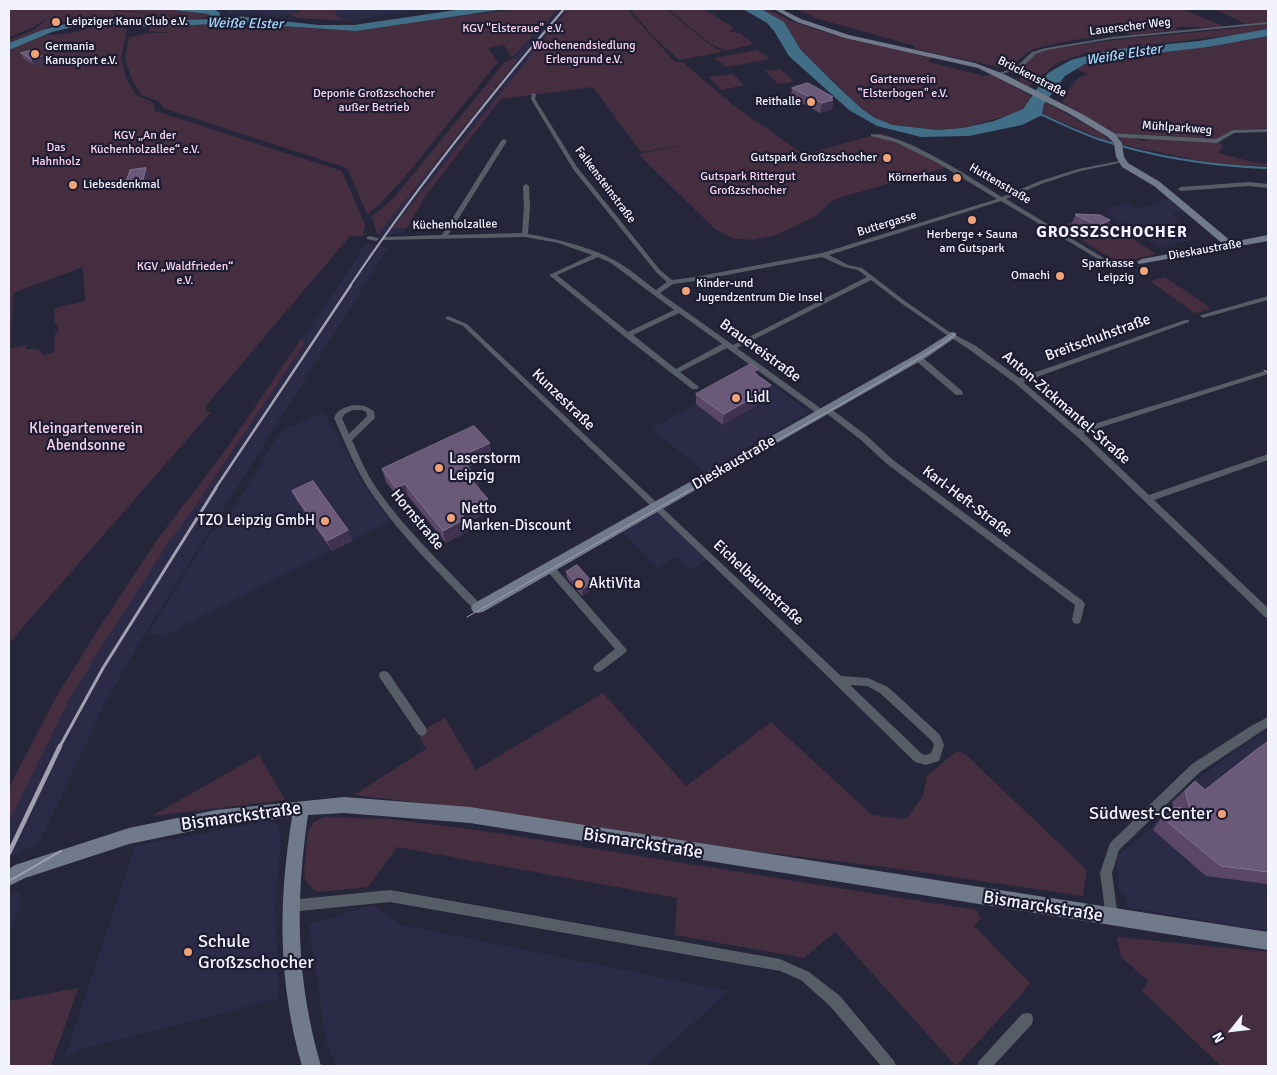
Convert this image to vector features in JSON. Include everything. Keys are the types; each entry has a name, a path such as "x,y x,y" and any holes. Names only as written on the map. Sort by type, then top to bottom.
{"main road":[{"name":"Brückenstraße","path":"777,9 793,18 818,27 876,43 972,64 1001,73 1115,141"},
{"path":"1115,141 1122,161 1129,169 1164,190 1230,244"},
{"name":"Dieskaustraße","path":"1142,262 1268,238"},
{"name":"Dieskaustraße","path":"478,608 825,412 918,358 952,335"},
{"name":"Bismarckstraße","path":"15,875 130,836 173,826 216,818 344,805 470,815 1112,918 1268,941"},
{"path":"301,808 294,852 290,906 291,949 295,994 304,1042 311,1066"}],"street":[{"name":"Lauerscher Weg","path":"1001,73 1018,68 1034,53 1046,49 1121,38 1268,23"},
{"name":"Falkensteinstraße","path":"534,94 533,99 575,168 658,271 671,282"},
{"name":"Mühlparkweg","path":"1115,141 1217,141 1233,132 1268,130"},
{"name":"Huttenstraße","path":"873,135 897,141 919,151 1003,198 1110,264"},
{"path":"444,236 446,230 504,141"},
{"name":"Buttergasse","path":"656,293 671,282 823,255 1003,198 1080,170 1122,161"},
{"path":"1181,189 1249,184 1268,186"},
{"path":"524,235 527,207 526,186"},
{"name":"Küchenholzallee","path":"386,239 524,235 559,241 613,262 656,293"},
{"path":"598,255 552,275 694,387"},
{"name":"Anton-Zickmantel-Straße","path":"823,255 846,266 860,269 903,302 1018,381 1077,432 1268,614"},
{"path":"675,372 872,277"},
{"name":"Brauereistraße","path":"656,293 825,412"},
{"path":"1203,316 1268,298"},
{"path":"627,335 679,310"},
{"name":"Kunzestraße","path":"448,318 465,325 656,508"},
{"name":"Breitschuhstraße","path":"1018,381 1187,321"},
{"path":"918,358 959,392"},
{"path":"1077,432 1268,372"},
{"name":"Karl-Heft-Straße","path":"825,412 864,438 890,462 1080,604 1077,620"},
{"name":"Hornstraße","path":"348,439 368,481 398,522 478,608"},
{"path":"1148,499 1268,457"},
{"name":"Eichelbaumstraße","path":"656,508 919,758 926,760 935,757 939,745 936,738 884,690 868,682 838,680"},
{"path":"550,568 622,650 598,668"},
{"path":"384,675 422,730"},
{"path":"1112,918 1106,874 1114,847 1196,768 1268,722"},
{"path":"290,906 390,896 780,965 805,976 835,1001 889,1066"},
{"path":"984,1066 1027,1019"}],"shaded area":[{"path":"230,9 421,9 351,21 297,18 289,14 278,17 254,13 227,14"},
{"path":"558,9 574,9 426,195 404,232 391,235 378,234 372,216 393,199 505,62 512,59"},
{"path":"1169,199 1183,211 1172,214 1180,222 1176,223 1182,227 1179,228 1194,239 1160,248 1105,213 1110,208 1127,203 1137,209"},
{"path":"367,244 384,245 388,248 142,638 105,703 40,841 9,859 9,788 55,699 157,540 227,448 356,260 362,247"},
{"path":"752,370 809,412 705,472 652,429"},
{"path":"324,412 365,487 390,521 163,636 148,634 211,532 223,526 281,431"},
{"path":"660,510 709,558 690,570 676,556 657,568 622,532"},
{"path":"1268,730 1268,931 1130,908 1119,887 1116,857 1149,830 1186,787 1248,742"},
{"name":"Schule Großzschocher","path":"268,821 276,823 281,835 275,906 279,998 75,1051 64,1060 135,846"},
{"path":"19,891 21,895 19,912 9,928 9,897"},
{"path":"373,905 402,925 728,991 646,1066 336,1066 326,1041 309,924"}],"green space":[{"path":"9,9 115,10 206,18 180,21 115,17 78,19 9,43 9,40 34,30 50,16 32,28 9,37"},
{"path":"93,9 164,9 209,14 207,17 192,17"},
{"path":"301,9 334,9 338,18 351,21 297,18 289,14 299,12"},
{"name":"Deponie Großzschocher außer Betrieb","path":"522,9 558,9 513,57 504,45 488,48 498,62 408,173 380,204 367,214 347,168 163,108 160,102 141,95 132,80 125,58 129,37 149,33 174,33 148,31 151,27 237,23 356,31 421,20"},
{"path":"568,9 627,9 674,61 684,63 732,104 804,155 881,133 911,144 951,166 842,197 832,201 816,216 776,235 751,240 732,238 715,229 638,154 688,144 641,152 593,87 501,99 426,195 407,228 393,228"},
{"path":"630,9 666,9 722,52 679,60 654,37"},
{"path":"668,9 704,9 734,28 729,32 740,33 754,44 725,51 711,44"},
{"name":"Gartenverein \"Elsterbogen\" e.V.","path":"761,9 775,12 792,21 830,33 933,57 928,61 932,63 984,76 991,74 1031,96 1023,109 963,128 938,130 893,125 875,118 862,109 801,50 784,22"},
{"path":"798,9 1182,9 1225,27 1174,27 1179,30 1132,35 1112,25 1104,26 1116,34 1035,49 1025,54 1011,66 1003,68 915,49 915,46 815,18"},
{"path":"1214,9 1268,9 1268,22 1246,24"},
{"path":"1268,24 1268,29 1256,32 1085,53 1057,63 1028,87 1020,81 1020,72 1026,62 1036,54 1046,50"},
{"path":"97,25 118,26 127,29 121,59 127,80 136,95 154,103 155,111 342,171 365,225 363,236 350,236 205,407 207,412 211,412 9,643 9,50 39,36 71,33","holes":["83,267 85,301 55,308 54,324 58,325 58,332 55,334 54,352 43,355 38,349 26,349 26,345 11,348 13,293"]},
{"path":"1268,36 1268,128 1234,130 1216,139 1115,133 1062,103 1075,82 1088,74 1076,69 1086,64 1117,57 1159,53"},
{"path":"757,50 770,59 726,67 714,58"},
{"path":"518,59 378,234 372,216 393,199 505,62"},
{"path":"781,69 794,82 778,84 765,71"},
{"path":"733,74 744,85 722,90 709,77"},
{"path":"1045,102 1101,133 1112,143 1043,114"},
{"path":"1119,138 1135,138 1145,142 1144,140 1147,138 1220,143 1224,146 1218,153 1268,164 1268,166 1220,165 1124,145"},
{"path":"1097,215 1156,254 1118,263 1059,226"},
{"path":"1165,277 1211,308 1198,313 1193,312 1150,281"},
{"path":"301,339 305,343 199,501 169,542 109,634 69,700 11,817 9,817 9,788 55,699 157,540 227,448"},
{"path":"603,693 686,786 771,722 872,815 906,819 923,796 927,776 957,751 965,754 1087,870 1083,896 886,867 676,842 466,808 354,795 426,749 418,733 445,718 476,770"},
{"path":"259,755 285,800 152,816"},
{"path":"324,817 389,819 484,831 976,910 981,918 974,926 1030,983 956,1066 835,932 804,958 675,935 677,898 397,847 368,887 320,892 314,890 305,880 304,871 308,831 314,822"},
{"path":"1117,937 1268,952 1268,1066 1221,1066 1142,991 1148,981 1121,957"},
{"path":"78,988 51,1066 9,1066 9,1001"}],"water":[{"path":"164,9 214,9 220,13 220,18 236,16 319,25 354,25 463,9 505,9 356,31 237,23 151,27 94,22 52,32 9,50 9,43 42,30 88,18 135,18 170,21 208,19 209,14"},
{"name":"Weiße Elster","path":"743,9 761,9 784,22 801,50 862,109 875,118 893,125 938,130 963,128 994,121 1023,109 1048,73 1071,60 1109,50 1199,41 1268,29 1268,36 1208,47 1106,59 1085,64 1065,76 1044,104 1042,115 1022,125 969,136 921,137 877,126 849,110 789,56 767,23"}],"building":[{"path":"33,50 42,56 31,59 21,53"},
{"path":"808,83 833,97 830,98 833,100 822,103 792,88"},
{"path":"146,168 143,180 126,182 130,170"},
{"path":"1076,214 1100,215 1110,220 1098,226"},
{"name":"Lidl","path":"751,364 758,369 753,372 771,385 761,390 763,392 724,414 696,394"},
{"path":"474,426 490,443 460,457 477,478 472,481 488,499 461,513 465,519 443,531 405,484 396,488 382,469"},
{"name":"TZO Leipzig GmbH","path":"313,481 348,530 327,541 292,491"},
{"path":"577,565 593,583 582,589 566,572"},
{"name":"Südwest-Center","path":"1268,742 1268,872 1221,866 1165,820 1174,807 1190,809 1185,791 1195,781 1205,790"}],"waterway":[{"path":"1040,114 1093,137 1162,156 1205,163 1268,168"}],"tram line":[{"path":"467,617 866,390 941,345 955,334"},
{"path":"1264,370 1268,373"},
{"path":"9,881 61,851"}],"railway":[{"path":"350,286 400,214 453,144 564,9"},
{"path":"215,489 351,285"},
{"path":"59,747 103,668 216,488"},
{"path":"9,853 59,747"}],"place":[{"name":"Leipziger Kanu Club e.V.","path":"56,22"},
{"name":"Germania Kanusport e.V.","path":"35,54"},
{"name":"Reithalle","path":"811,102"},
{"name":"Gutspark Großzschocher","path":"887,158"},
{"name":"Körnerhaus","path":"957,178"},
{"name":"Liebesdenkmal","path":"73,185"},
{"name":"Herberge + Sauna am Gutspark","path":"972,220"},
{"name":"Sparkasse Leipzig","path":"1144,271"},
{"name":"Omachi","path":"1060,276"},
{"name":"Kinder-und Jugendzentrum Die Insel","path":"686,291"},
{"name":"Lidl","path":"736,398"},
{"name":"Laserstorm Leipzig","path":"439,468"},
{"name":"Netto Marken-Discount","path":"451,518"},
{"name":"TZO Leipzig GmbH","path":"325,521"},
{"name":"AktiVita","path":"579,584"},
{"name":"Südwest-Center","path":"1222,814"},
{"name":"Schule Großzschocher","path":"188,952"}],"district":[{"name":"GROSSZSCHOCHER","path":"1112,233"}],"park label":[{"name":"KGV \"Elsteraue\" e.V.","path":"513,29"},
{"name":"Wochenendsiedlung Erlengrund e.V.","path":"584,53"},
{"name":"KGV „An der Küchenholzallee“ e.V.","path":"145,143"},
{"name":"Das Hahnholz","path":"56,155"},
{"name":"Gutspark Rittergut Großzschocher","path":"748,184"},
{"name":"KGV „Waldfrieden“ e.V.","path":"185,274"},
{"name":"Kleingartenverein Abendsonne","path":"86,438"}]}
